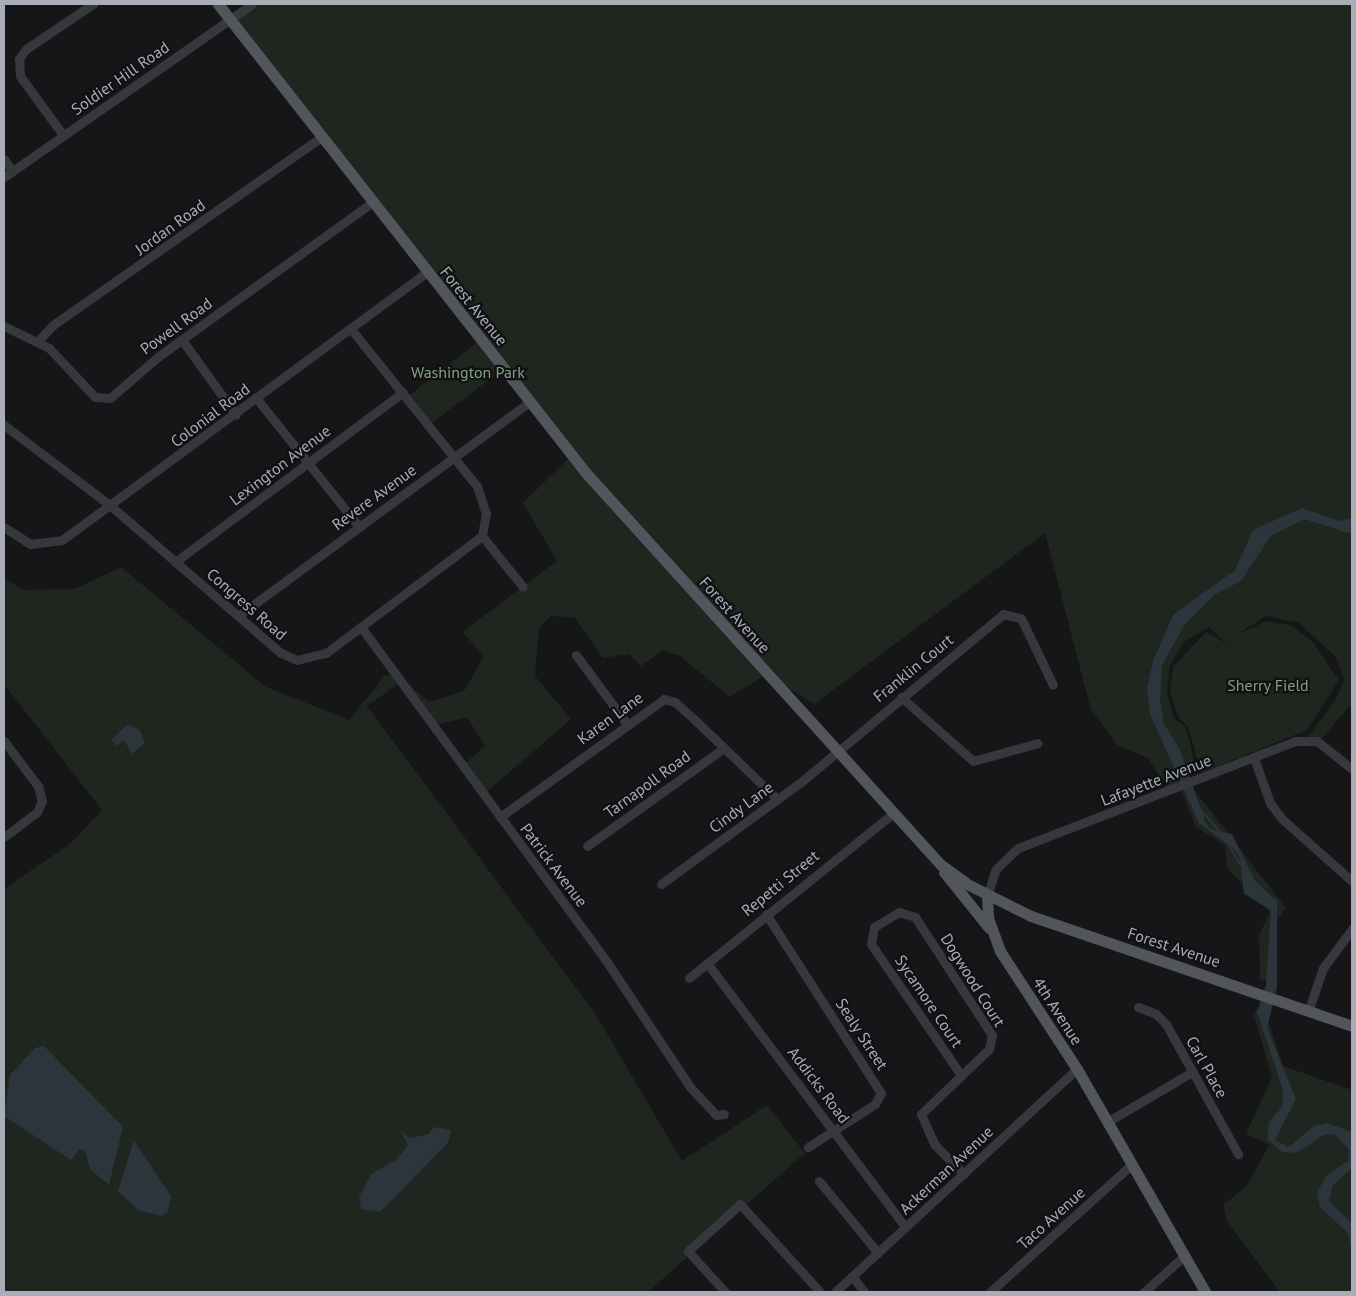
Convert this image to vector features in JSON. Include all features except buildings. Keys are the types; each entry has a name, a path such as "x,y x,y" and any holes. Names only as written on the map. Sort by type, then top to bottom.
{"main road":[{"name":"Forest Avenue","path":"218,4 371,203 586,473 834,750"},
{"path":"834,750 928,852 990,929"},
{"path":"928,852 987,896"},
{"name":"Forest Avenue","path":"987,896 1048,923 1310,1009 1352,1026"},
{"name":"4th Avenue","path":"987,896 990,929 1077,1069 1205,1292"}],"street":[{"path":"63,135 20,76 19,59 26,49 93,4"},
{"name":"Soldier Hill Road","path":"8,174 252,4"},
{"name":"Jordan Road","path":"38,341 53,325 320,138"},
{"path":"4,159 8,174"},
{"name":"Powell Road","path":"4,326 38,341 59,357 83,388 105,399 182,340 371,203"},
{"name":"Colonial Road","path":"4,528 22,542 45,546 62,540 236,415 426,273"},
{"path":"352,329 454,457 481,494 486,513 482,536 523,586"},
{"path":"182,340 236,415"},
{"name":"Lexington Avenue","path":"175,562 403,392"},
{"path":"257,399 359,527"},
{"name":"Revere Avenue","path":"238,616 529,402"},
{"name":"Congress Road","path":"4,425 111,506 281,654 297,660 320,657 482,536"},
{"name":"Franklin Court","path":"834,750 1003,614 1012,612 1020,618 1053,685"},
{"name":"Patrick Avenue","path":"361,627 609,965 690,1087 716,1115 724,1114"},
{"path":"576,655 627,724"},
{"path":"901,697 972,760 1038,743"},
{"name":"Karen Lane","path":"500,817 659,700 670,700 777,799"},
{"name":"Lafayette Avenue","path":"987,896 996,869 1018,848 1299,740 1314,740 1352,770"},
{"path":"4,742 41,791 37,812 4,837"},
{"name":"Tarnapoll Road","path":"587,846 724,748"},
{"name":"Cindy Lane","path":"660,884 777,799 834,750"},
{"path":"1254,758 1270,802 1282,819 1352,881"},
{"name":"Repetti Street","path":"689,978 892,814"},
{"name":"Dogwood Court","path":"871,944 871,931 890,917 903,911 915,917 992,1035 989,1049 923,1110 920,1118 935,1145 964,1174"},
{"name":"Sealy Street","path":"766,914 880,1088 875,1104 808,1147"},
{"path":"1310,1009 1323,968 1352,929"},
{"name":"Sycamore Court","path":"871,944 961,1075"},
{"name":"Addicks Road","path":"707,963 834,1129 905,1228"},
{"name":"Carl Place","path":"1138,1007 1161,1018 1238,1154"},
{"name":"Ackerman Avenue","path":"835,1292 1077,1069"},
{"path":"1108,1122 1192,1072"},
{"name":"Taco Avenue","path":"990,1292 1131,1165"},
{"path":"819,1181 878,1253"},
{"path":"725,1292 688,1251 740,1204 820,1292"},
{"path":"1144,1292 1184,1256"},
{"path":"852,1276 864,1292"}],"green space":[{"path":"252,4 1352,4 1352,703 1319,742 1306,739 1336,699 1344,679 1336,657 1299,623 1266,616 1235,636 1266,621 1290,625 1312,641 1339,680 1307,730 1201,773 1188,726 1179,718 1170,693 1173,667 1206,632 1228,644 1209,627 1184,642 1170,665 1167,692 1174,718 1185,726 1190,743 1195,767 1188,782 1286,908 1273,925 1269,982 1260,979 1259,935 1270,912 1227,868 1225,845 1196,827 1180,787 1168,790 1148,758 1118,746 1091,710 1045,533 814,704 766,674 730,697 680,656 663,650 641,666 629,654 603,658 575,618 551,616 539,628 535,676 571,719 483,795 462,766 485,746 467,717 432,726 401,682 367,706 596,1015 682,1161 767,1105 805,1153 648,1292 4,1292 4,889 71,843 102,810 4,684 4,577 22,590 75,589 121,567 266,687 349,720 385,675 400,676 429,702 464,691 484,656 462,632 557,561 523,503 571,456 503,369 429,425 407,397 480,340 231,20"},
{"path":"1256,1009 1265,1011 1283,1066 1352,1090 1352,1292 1280,1292 1227,1221 1223,1205 1247,1186 1269,1145 1246,1134 1272,1077 1254,1016"}],"shaded area":[{"path":"1302,508 1340,521 1352,518 1352,534 1304,519 1271,536 1241,581 1214,595 1185,624 1162,665 1160,699 1164,724 1180,750 1205,821 1210,829 1232,834 1255,881 1277,901 1277,987 1267,1028 1296,1099 1275,1140 1289,1147 1314,1126 1327,1123 1352,1132 1352,1168 1333,1185 1329,1201 1352,1223 1352,1252 1348,1233 1320,1207 1317,1192 1327,1175 1348,1161 1349,1149 1334,1134 1323,1135 1297,1153 1282,1152 1267,1139 1269,1122 1282,1107 1283,1090 1257,1012 1266,985 1271,910 1244,894 1240,858 1234,849 1199,823 1150,714 1147,689 1153,661 1173,615 1235,570 1253,530"},
{"path":"128,724 140,730 145,743 132,754 124,740 117,746 111,740"},
{"path":"44,1046 123,1127 109,1185 90,1169 86,1152 80,1149 71,1160 4,1116 10,1075 35,1048"},
{"path":"434,1127 451,1130 448,1143 380,1212 361,1209 359,1197 371,1174 396,1160 408,1145 400,1129 409,1138 429,1134"},
{"path":"134,1140 171,1196 168,1212 161,1216 138,1210 118,1191"}],"waterway":[{"path":"1200,809 1218,830"},
{"path":"1227,842 1240,864"}],"park label":[{"name":"Washington Park","path":"468,372"},
{"name":"Sherry Field","path":"1268,685"}]}
